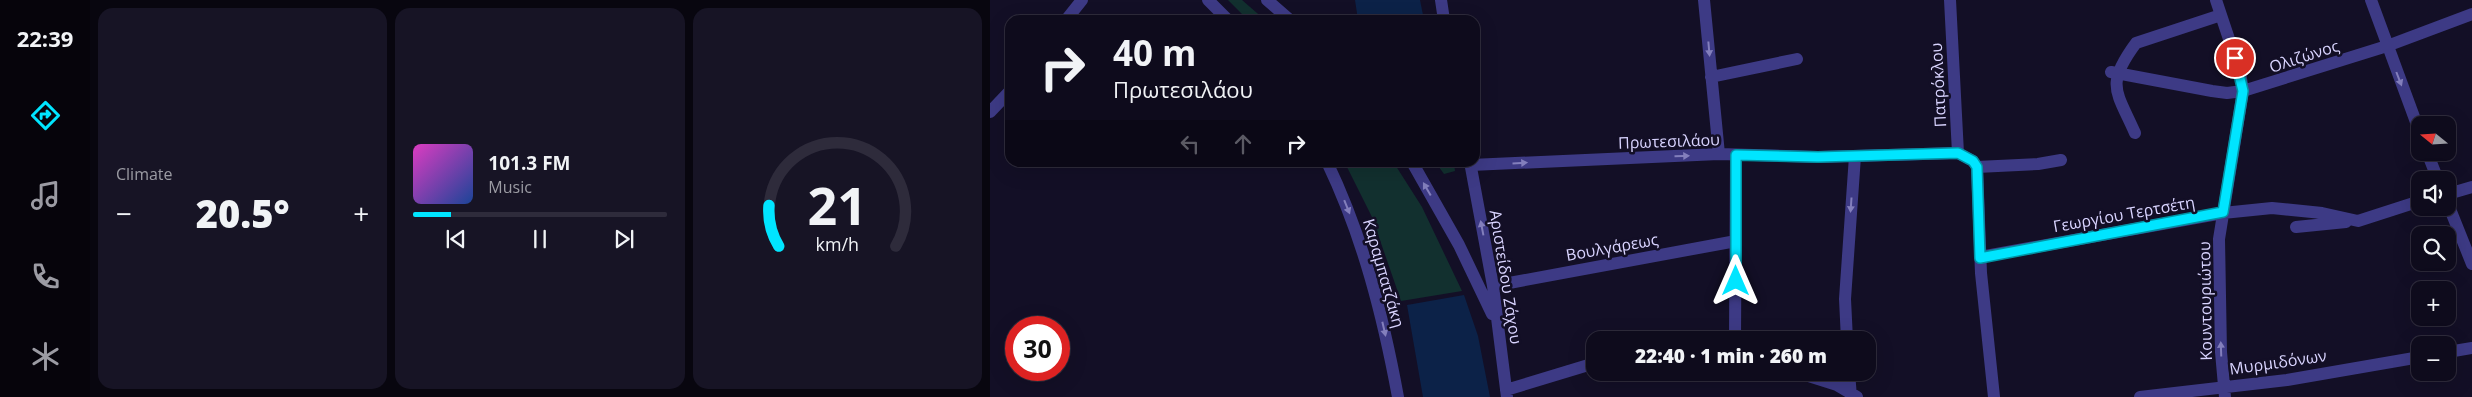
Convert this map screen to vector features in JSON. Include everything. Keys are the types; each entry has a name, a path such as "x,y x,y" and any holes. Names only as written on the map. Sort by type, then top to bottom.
{"street":[{"path":"1070,15 1082,0"},
{"path":"1208,0 1223,15"},
{"path":"1267,0 1284,15"},
{"path":"1440,0 1443,15"},
{"path":"1704,0 1719,154"},
{"name":"Πατρόκλου","path":"1950,0 1958,153"},
{"name":"Κουντουριώτου","path":"2216,0 2240,72 2243,91 2218,252 2224,392"},
{"path":"2371,0 2414,116"},
{"path":"2135,133 2115,88 2115,72 2136,43 2221,14"},
{"name":"Ολιζώνος","path":"2115,72 2212,91 2227,93 2243,91 2387,46 2472,14"},
{"path":"1712,77 1797,59"},
{"path":"990,112 1005,96"},
{"path":"1958,153 1973,161 1977,167 1980,258 1994,397"},
{"name":"Πρωτεσιλάου","path":"1480,164 1719,154 1855,156 1958,153"},
{"path":"1736,155 1736,331"},
{"path":"1847,331 1845,299 1855,156"},
{"path":"1977,167 2038,164 2061,160"},
{"name":"Καραμπατζάκη","path":"1329,167 1345,202 1366,259 1398,397"},
{"path":"1415,167 1459,245 1489,304 1500,343"},
{"name":"Αριστείδου Ζάχου","path":"1472,167 1493,286 1507,393"},
{"path":"2456,192 2472,187"},
{"path":"2296,227 2358,221 2411,204"},
{"name":"Γεωργίου Τερτσέτη","path":"1980,258 2223,212 2272,208 2322,213 2358,221"},
{"path":"2453,216 2472,264"},
{"name":"Βουλγάρεως","path":"1493,286 1736,241"},
{"path":"2456,351 2472,348"},
{"name":"Μυρμιδόνων","path":"2140,397 2224,392 2411,359"},
{"path":"1507,393 1586,366"},
{"path":"1824,381 1837,385 1853,396"},
{"path":"1850,381 1853,396"}],"green space":[{"path":"1228,0 1242,0 1259,15 1243,15"},
{"path":"1347,167 1397,167 1422,207 1462,291 1401,301 1372,217"},
{"path":"1439,167 1454,167 1455,171 1444,174"}],"water":[{"path":"1355,0 1420,0 1423,15 1357,15"},
{"path":"1464,295 1478,336 1490,397 1423,397 1407,305"}],"route":[{"path":"1736,281 1736,155 1818,157 1958,153 1966,156 1977,167 1980,258 2223,212 2243,91 2240,72 2235,58"}]}
